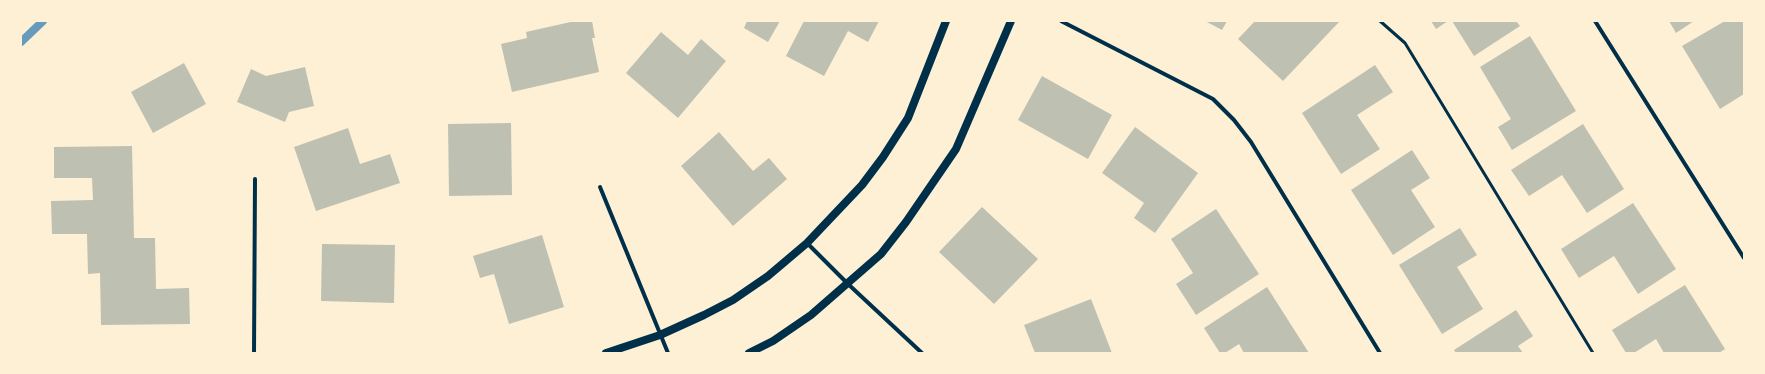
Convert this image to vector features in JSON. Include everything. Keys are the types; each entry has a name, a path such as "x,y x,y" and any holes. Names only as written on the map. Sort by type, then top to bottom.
{"main road":[{"path":"606,353 660,335 733,300 768,276 807,243 862,185 883,157 908,118 946,21"},
{"path":"749,353 774,341 812,315 882,254 956,149 1011,21"}],"street":[{"path":"1062,21 1213,99 1234,120 1250,142 1380,353"},
{"path":"1595,21 1744,258"},
{"path":"254,353 255,179"},
{"path":"600,187 668,353"},
{"path":"807,243 848,284 922,353"}],"lane":[{"path":"1380,21 1405,43 1593,353"}],"building":[{"path":"575,21 592,21 595,38 592,38 599,72 512,92 501,44 527,38 526,32"},
{"path":"747,21 780,21 768,42 744,28"},
{"path":"804,21 879,21 868,42 848,31 824,76 786,56"},
{"path":"1205,21 1227,21 1222,30"},
{"path":"1255,21 1339,22 1283,81 1238,39"},
{"path":"1431,21 1448,21 1436,29"},
{"path":"1452,21 1516,21 1520,26 1474,56"},
{"path":"1669,21 1694,21 1676,33"},
{"path":"1725,21 1744,21 1744,94 1720,109 1682,46"},
{"path":"661,32 688,55 701,39 726,61 678,118 626,73"},
{"path":"1530,36 1576,111 1512,150 1498,127 1511,119 1480,67"},
{"path":"184,63 206,104 153,133 131,92"},
{"path":"1375,65 1393,92 1357,115 1380,149 1341,174 1302,113"},
{"path":"305,67 314,106 289,112 285,122 237,102 251,69 266,76"},
{"path":"1042,76 1112,115 1088,159 1018,120"},
{"path":"511,123 512,195 449,196 448,124"},
{"path":"1583,124 1624,189 1587,213 1562,175 1529,196 1511,170"},
{"path":"1135,127 1198,173 1155,233 1134,218 1144,203 1102,173"},
{"path":"348,128 360,164 390,154 400,183 316,211 294,147"},
{"path":"719,132 753,171 769,158 787,179 733,226 681,166"},
{"path":"132,146 134,238 155,238 156,289 189,288 190,324 101,325 100,273 88,274 87,234 52,234 51,201 93,200 92,178 54,178 54,147"},
{"path":"1412,150 1430,178 1411,190 1435,227 1393,255 1351,190"},
{"path":"1633,203 1676,269 1638,294 1614,256 1579,278 1561,249"},
{"path":"982,207 1038,259 994,304 939,252"},
{"path":"1216,209 1259,274 1196,315 1176,284 1193,273 1171,239"},
{"path":"1460,228 1477,255 1457,267 1483,309 1442,334 1399,265"},
{"path":"542,235 564,307 509,324 494,274 480,278 473,256"},
{"path":"322,244 395,245 394,303 321,301"},
{"path":"1685,285 1725,349 1719,353 1664,353 1656,339 1634,353 1626,353 1612,330"},
{"path":"1267,287 1309,353 1244,353 1239,344 1225,353 1220,353 1204,328"},
{"path":"1091,299 1112,353 1035,353 1024,325"},
{"path":"1516,310 1533,336 1518,346 1523,353 1456,353 1454,350"}],"waterway":[{"path":"21,42 43,21"}]}
